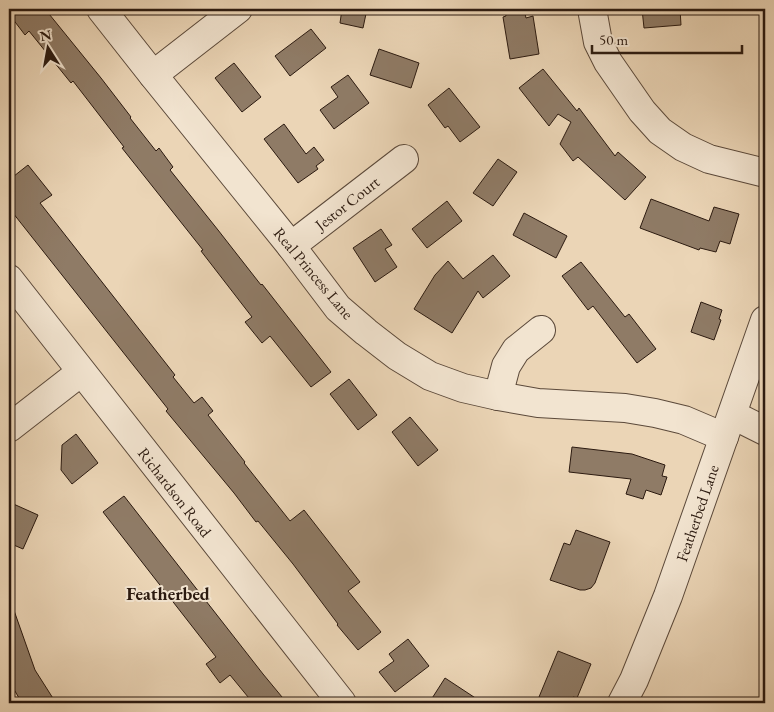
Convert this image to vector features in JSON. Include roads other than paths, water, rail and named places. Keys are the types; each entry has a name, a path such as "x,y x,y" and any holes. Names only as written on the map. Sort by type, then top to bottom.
{"street":[{"name":"Real Princess Lane","path":"101,9 291,246 338,308 396,356 430,376 463,388 498,396 538,403 625,408 684,420 765,432"},
{"path":"153,75 238,9"},
{"path":"592,9 598,42 608,62 642,111 660,131 683,147 709,159 765,173"},
{"name":"Jestor Court","path":"291,246 404,159"},
{"name":"Richardson Road","path":"9,279 342,703"},
{"name":"Featherbed Lane","path":"622,703 634,680 668,596 728,426 759,360 765,320"},
{"path":"498,396 506,366 516,350 540,330"},
{"path":"9,428 81,372"}],"district":[{"name":"Featherbed","path":"168,594"}]}
